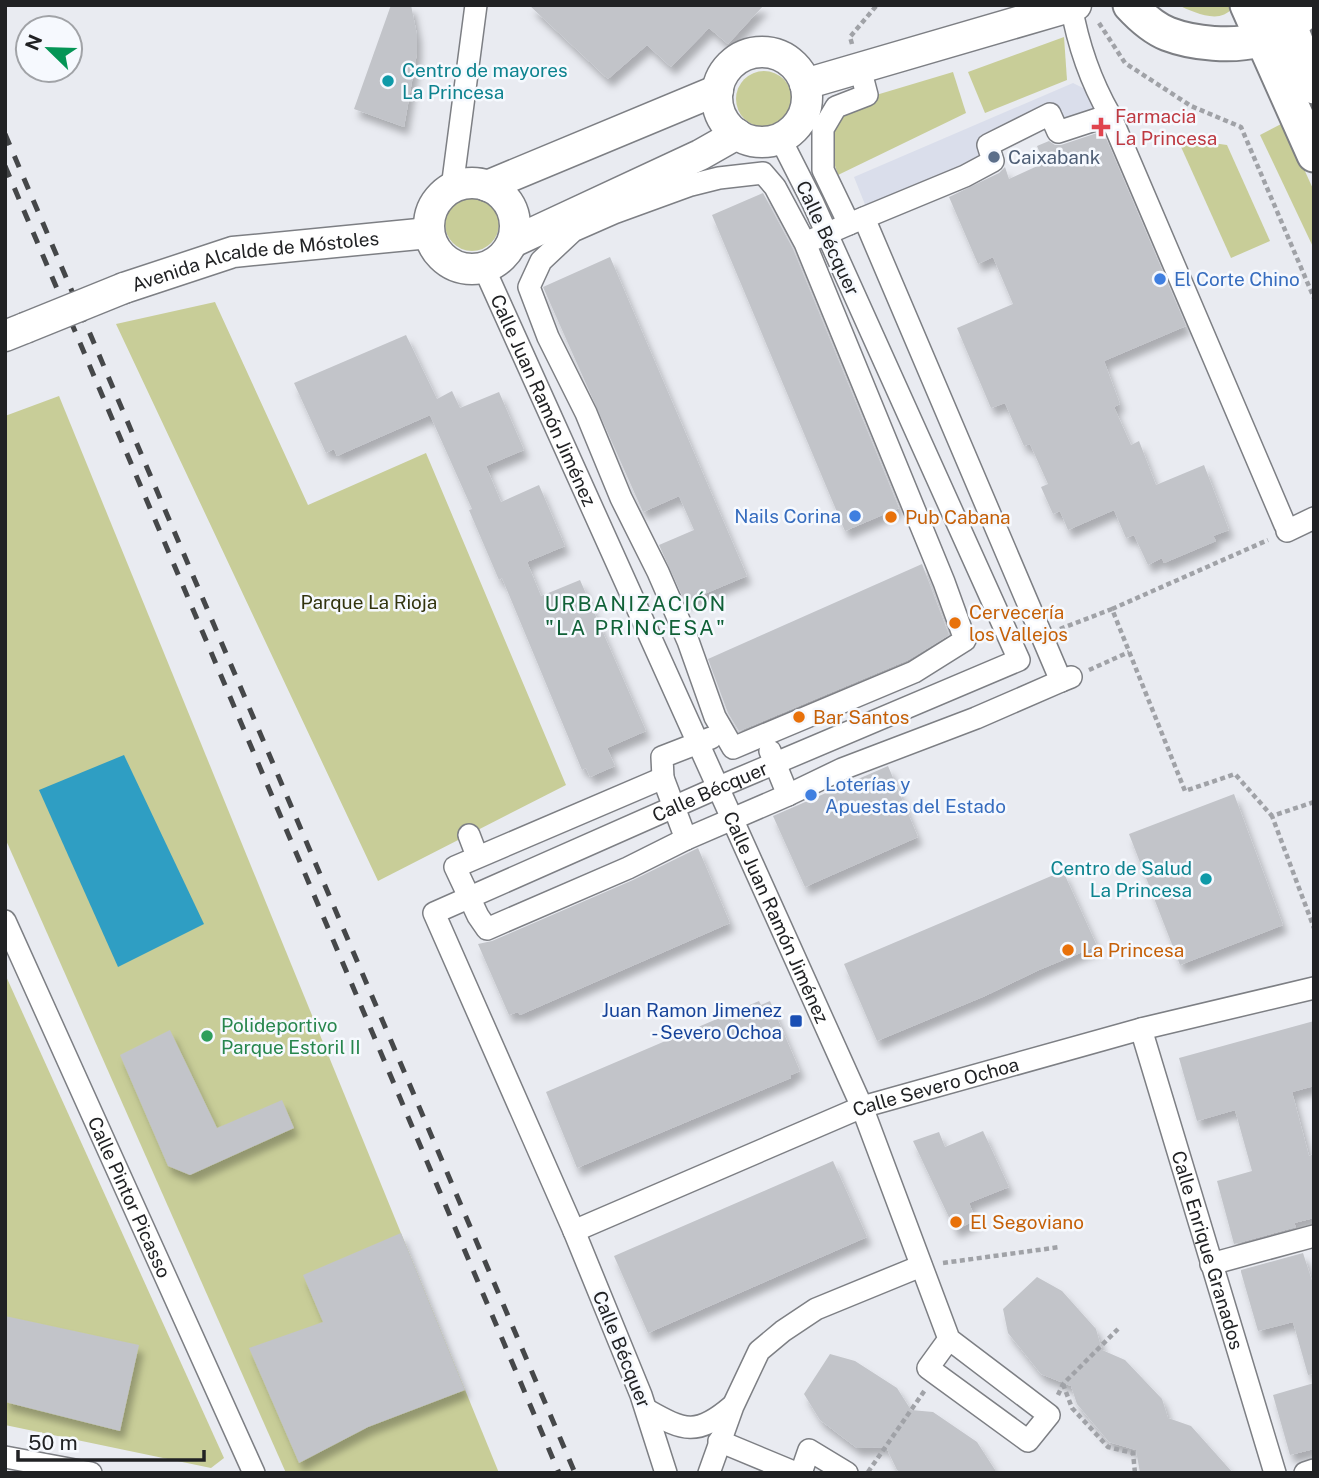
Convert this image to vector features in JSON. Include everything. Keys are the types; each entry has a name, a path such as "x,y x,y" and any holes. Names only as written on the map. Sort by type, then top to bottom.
{"main road":[{"path":"1130,5 1145,20 1169,34 1229,43 1261,39 1295,12 1314,87"},
{"path":"1247,5 1314,155"}],"street":[{"path":"453,188 476,5"},
{"path":"805,84 1078,8 1076,35 1093,86 1110,115 1286,528 1314,518"},
{"path":"775,53 799,70 805,84 807,100 803,116 793,130 780,138 765,142 750,141 737,134 725,122 718,107 718,90 723,75 744,55 775,53"},
{"path":"663,778 454,867 487,929 628,868 842,769 964,724 1066,679 1043,639 856,221 823,170 823,129 836,107 867,95 860,68"},
{"path":"487,186 718,90"},
{"path":"805,243 965,176 993,161 988,145 1050,114 1058,132 1110,115"},
{"path":"513,242 700,155 737,134"},
{"name":"Calle Bécquer","path":"666,1473 647,1410 574,1231 434,913 719,787 1019,660 827,234 780,138"},
{"path":"763,173 775,187 805,243 944,582 965,640 914,672 733,748 715,717 688,641 658,572 621,498 586,413 548,337 529,287 541,261 573,231 614,213 719,178 763,173"},
{"path":"464,184 487,186 499,192 514,215 513,242 496,262 484,268 470,270 456,267 439,253 429,233 433,207 453,188 464,184"},
{"name":"Avenida Alcalde de Móstoles","path":"15,332 124,288 233,252 429,233"},
{"name":"Calle Juan Ramón Jiménez","path":"484,268 862,1107 921,1266"},
{"path":"944,582 1006,553"},
{"path":"686,839 663,778 663,757 725,733"},
{"path":"764,735 788,795"},
{"path":"469,835 477,856"},
{"name":"Calle Pintor Picasso","path":"5,921 254,1473"},
{"name":"Calle Severo Ochoa","path":"574,1231 862,1107 1142,1029 1314,988"},
{"name":"Calle Enrique Granados","path":"1142,1029 1275,1473"},
{"path":"1211,1264 1314,1236"},
{"path":"709,1473 733,1406 759,1351 816,1309 921,1266 949,1339 1049,1415 1028,1441 928,1368 949,1339"},
{"path":"647,1410 672,1425 695,1428 715,1421 733,1406"},
{"path":"719,1441 798,1473 809,1450 847,1473"},
{"path":"5,1457 92,1473"},
{"path":"1305,1473 1314,1470"}],"path":[{"path":"860,68 850,37 877,5"},
{"path":"1078,8 1125,63 1191,106 1241,127 1314,298"},
{"path":"1043,639 1053,632 1112,609 1286,528"},
{"path":"1112,609 1185,791 1235,775 1272,816 1314,928"},
{"path":"1272,816 1314,802"},
{"path":"921,1266 1060,1247"},
{"path":"1049,1415 1063,1384 1118,1329"},
{"path":"867,1473 937,1373"},
{"path":"1063,1384 1072,1408 1108,1447 1133,1453 1135,1473"}],"shaded area":[{"path":"1073,83 1087,90 1097,115 1058,132 1050,115 989,144 993,161 870,217 854,177"}],"green space":[{"path":"1178,5 1231,5 1232,8 1221,16 1206,16"},
{"path":"1064,37 1067,80 985,113 968,72"},
{"path":"764,71 779,76 787,84 792,99 787,114 779,122 764,127 749,122 741,114 736,99 741,84 749,76"},
{"path":"953,72 966,113 838,175 823,129 836,107"},
{"path":"1283,123 1314,191 1314,249 1260,135"},
{"path":"1177,138 1227,145 1270,241 1231,258"},
{"path":"477,197 487,201 495,209 499,224 495,239 487,247 467,251 457,247 449,239 445,219 449,209 457,201"},
{"name":"Parque La Rioja","path":"215,302 308,505 426,453 566,785 378,881 116,324"},
{"name":"Polideportivo Parque Estoril II","path":"59,396 499,1473 286,1473 5,838 5,416"},
{"path":"5,974 224,1458 211,1468 5,1425"}],"water":[{"path":"124,755 204,924 118,967 39,790"}],"building":[{"name":"Centro de mayores La Princesa","path":"391,5 411,5 417,35 417,53 404,127 354,109"},
{"path":"529,5 764,5 728,44 709,28 671,67 647,45 608,79"},
{"path":"1103,131 1186,326 1104,361 1120,404 1114,407 1131,445 1139,441 1156,485 1204,465 1229,530 1213,536 1216,541 1164,563 1162,558 1148,565 1134,535 1126,538 1114,510 1068,530 1060,511 1053,514 1041,487 1048,484 1030,444 1024,446 1005,403 991,408 957,328 1013,304 993,257 978,264 949,197 999,173 1005,167 1009,179 1044,163 1037,146 1049,141 1061,145"},
{"path":"763,193 793,249 899,508 845,531 712,215"},
{"path":"610,257 747,576 685,602 659,545 694,530 679,496 643,512 543,287"},
{"path":"406,335 437,399 452,391 460,408 499,392 524,450 486,466 501,502 539,485 565,546 527,562 541,596 580,580 646,731 607,748 615,766 590,777 586,768 582,770 430,415 337,456 334,449 326,453 294,383"},
{"path":"922,564 949,635 908,660 739,731 728,713 708,659"},
{"path":"888,766 918,837 805,887 773,816"},
{"name":"Centro de Salud La Princesa","path":"1234,794 1283,925 1180,965 1129,834"},
{"path":"698,848 730,923 520,1015 518,1012 509,1015 478,944 492,941 633,880"},
{"path":"1063,871 1097,946 877,1041 844,964"},
{"path":"759,1001 761,1005 770,1001 800,1071 791,1075 791,1078 577,1168 546,1092"},
{"path":"1314,1021 1314,1086 1292,1092 1309,1156 1314,1154 1314,1218 1294,1223 1296,1227 1234,1244 1217,1181 1252,1171 1235,1110 1197,1121 1179,1058"},
{"path":"170,1030 217,1128 282,1100 294,1128 190,1175 168,1166 120,1055"},
{"path":"983,1131 1009,1187 969,1203 976,1220 955,1230 913,1141 939,1132 945,1147"},
{"path":"833,1161 867,1237 648,1333 614,1256"},
{"path":"401,1233 465,1390 368,1427 299,1463 249,1348 323,1322 303,1275"},
{"path":"1303,1253 1314,1287 1314,1374 1308,1375 1293,1322 1258,1331 1241,1272"},
{"path":"1037,1277 1062,1291 1096,1329 1102,1350 1125,1360 1162,1399 1168,1418 1191,1426 1233,1473 1140,1473 1136,1450 1109,1442 1077,1404 1071,1386 1041,1374 1008,1333 1003,1309"},
{"path":"5,1316 139,1345 120,1431 5,1402"},
{"path":"830,1354 855,1361 897,1388 911,1410 933,1412 977,1442 997,1473 902,1473 897,1470 886,1447 857,1448 820,1420 804,1394"},
{"path":"1314,1383 1314,1449 1290,1455 1273,1395"}],"railway":[{"path":"5,134 575,1473"},
{"path":"5,166 559,1473"}],"place":[{"name":"Centro de mayores La Princesa","path":"388,81"},
{"name":"Farmacia La Princesa","path":"1101,127"},
{"name":"Caixabank","path":"994,157"},
{"name":"El Corte Chino","path":"1160,279"},
{"name":"Nails Corina","path":"855,516"},
{"name":"Pub Cabana","path":"891,517"},
{"name":"Cervecería los Vallejos","path":"955,623"},
{"name":"Bar Santos","path":"799,717"},
{"name":"Loterías y Apuestas del Estado","path":"811,795"},
{"name":"Centro de Salud La Princesa","path":"1206,879"},
{"name":"La Princesa","path":"1068,950"},
{"name":"Juan Ramon Jimenez - Severo Ochoa","path":"796,1021"},
{"name":"Polideportivo Parque Estoril II","path":"207,1036"},
{"name":"El Segoviano","path":"956,1222"}],"district":[{"name":"URBANIZACIÓN \"LA PRINCESA\"","path":"636,615"}]}
